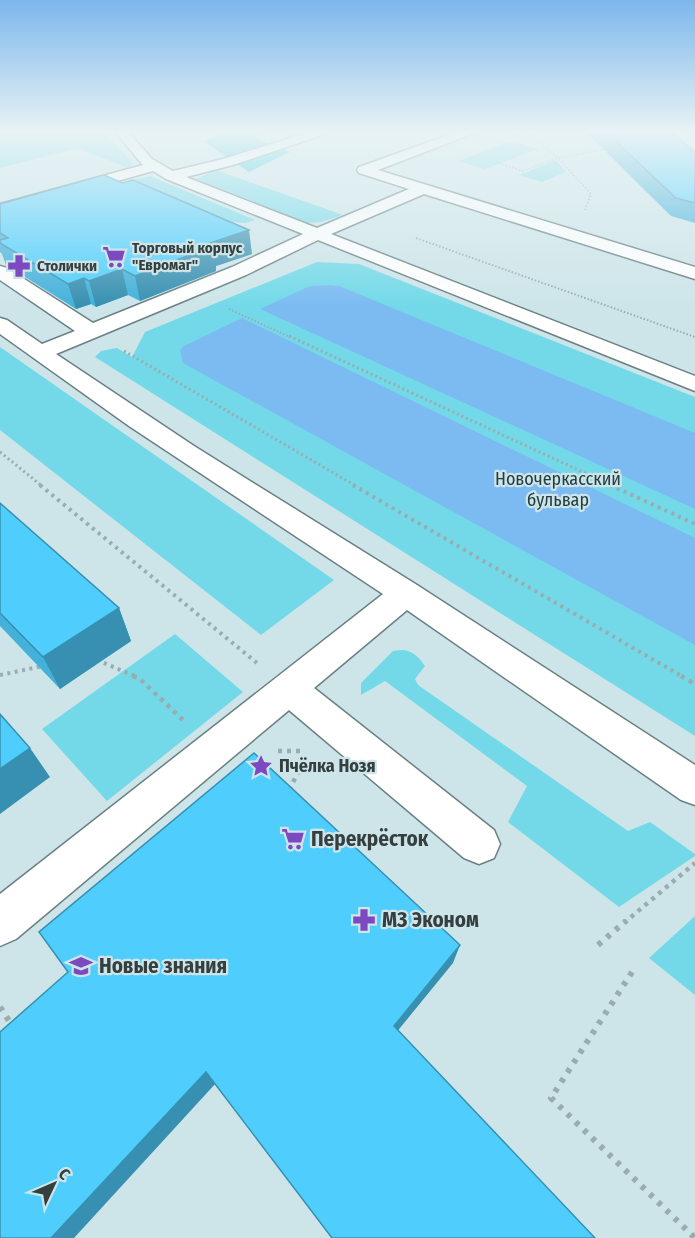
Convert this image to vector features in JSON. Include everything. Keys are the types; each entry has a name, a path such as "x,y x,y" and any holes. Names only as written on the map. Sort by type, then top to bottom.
{"street":[{"path":"0,209 70,190"},
{"path":"206,190 695,384"},
{"path":"39,353 190,291 355,216 421,190"},
{"path":"425,190 695,273"},
{"path":"258,226 279,219"},
{"path":"0,272 90,331"},
{"path":"0,324 186,452 406,593 695,787"},
{"path":"0,923 406,593"},
{"path":"288,688 479,844"}],"path":[{"path":"577,237 591,194 587,190"},
{"path":"355,216 695,338"},
{"path":"190,291 695,524"},
{"path":"90,331 695,684"},
{"path":"0,452 288,688"},
{"path":"88,656 139,678 213,749"},
{"path":"0,675 44,666"},
{"path":"598,945 695,863"},
{"path":"632,972 550,1098 695,1238"},
{"path":"0,1007 13,1027 22,1019"}],"green space":[{"path":"144,190 183,190 255,220 245,223 233,222"},
{"path":"223,190 272,190 343,215 321,222 308,223"},
{"name":"Новочеркасский бульвар","path":"317,262 359,264 695,397 695,736 95,357 101,351 117,348 132,357 145,332"},
{"path":"0,347 334,580 261,635 0,430"},
{"path":"175,634 243,692 107,801 42,729"},
{"path":"401,650 415,655 425,666 415,679 418,685 628,831 650,822 695,856 619,907 508,822 527,786 385,681 361,695 361,683 393,651"},
{"path":"695,916 695,995 649,958"}],"shaded area":[{"path":"310,286 339,286 695,433 695,509 260,309"},
{"path":"242,318 695,538 695,645 183,363 180,350 184,346"}],"building":[{"name":"Торговый корпус \"Евромаг\"","path":"51,190 156,190 249,230 207,244 213,246 135,276 122,269 89,281 84,278 68,284 0,243 0,240 8,238 0,233 0,204"},
{"path":"667,190 695,190 695,203 676,198"},
{"path":"0,503 119,608 43,657 0,613"},
{"path":"0,714 30,748 0,769"},
{"path":"254,753 460,945 394,1026 595,1238 332,1238 206,1072 51,1238 0,1238 0,1032 68,972 39,932"}],"place":[{"name":"Торговый корпус \"Евромаг\"","path":"114,257"},
{"name":"Столички","path":"19,266"},
{"name":"Пчёлка Нозя","path":"261,766"},
{"name":"Перекрёсток","path":"293,839"},
{"name":"МЗ Эконом","path":"364,920"},
{"name":"Новые знания","path":"81,966"}]}
